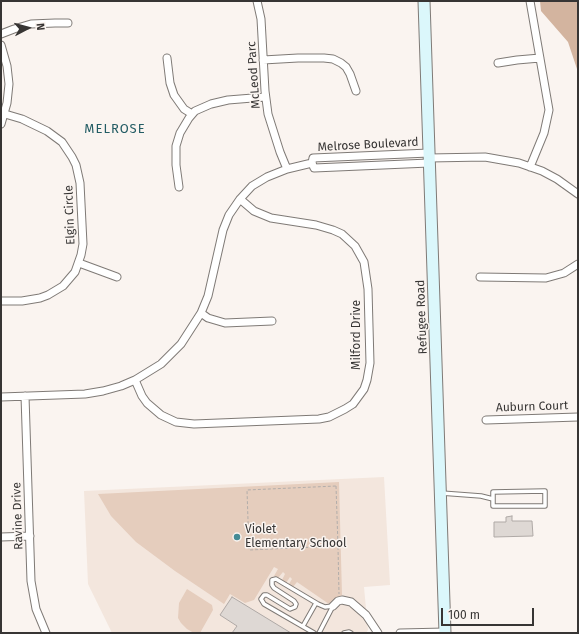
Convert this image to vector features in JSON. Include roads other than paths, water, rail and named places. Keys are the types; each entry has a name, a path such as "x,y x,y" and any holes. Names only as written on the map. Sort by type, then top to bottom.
{"main road":[{"name":"Refugee Road","path":"424,1 445,632"}],"street":[{"name":"McLeod Parc","path":"258,1 262,28 265,97 268,114 287,169"},
{"path":"530,1 548,99 548,116 544,134 530,167"},
{"path":"1,34 14,28 31,24 68,23"},
{"path":"1,45 8,75 8,94 5,114 1,124"},
{"path":"167,58 170,83 174,95 181,106 192,114"},
{"path":"263,60 298,58 333,59 341,63 346,68 350,74 356,91"},
{"path":"498,63 540,58"},
{"path":"179,187 176,157 177,140 183,125 192,114 203,107 220,102 265,97"},
{"name":"Elgin Circle","path":"1,301 31,300 48,295 63,286 70,280 79,263 83,244 79,174 72,157 62,142 47,131 36,125 5,114"},
{"path":"429,158 485,157 519,163 557,180 578,194"},
{"name":"Melrose Boulevard","path":"1,397 94,393 113,389 135,380 154,369 172,354 192,330 201,313 211,284 223,230 229,216 240,199 259,181 287,169 312,163 314,168 429,158"},
{"name":"Milford Drive","path":"135,380 147,403 161,415 176,422 194,424 311,420 329,417 353,404 364,389 370,362 368,289 364,262 355,246 342,234 333,230 316,225 280,220 262,215 247,206 240,199"},
{"path":"79,263 117,277"},
{"path":"480,277 546,278 564,273 578,264"},
{"path":"201,313 208,318 225,323 272,321"},
{"name":"Ravine Drive","path":"25,396 33,595 39,618 46,633"},
{"name":"Auburn Court","path":"486,420 578,416"},
{"path":"1,537 30,536"},
{"path":"333,606 338,601 342,600 351,602 366,615 378,633"},
{"path":"400,633 445,632"}],"lane":[{"path":"545,491 545,506 493,506 493,499 493,492 545,491"},
{"path":"440,493 481,496 493,499"},
{"path":"314,633 262,602 262,597 267,595 290,609 295,607 296,604 294,601 272,585 272,580 276,579 316,603 326,607 333,606"},
{"path":"303,626 316,603"},
{"path":"319,633 333,606"},
{"path":"344,633 351,633"}],"waterway":[{"path":"578,14 578,21"}],"place":[{"name":"Violet Elementary School","path":"237,537"}],"district":[{"name":"MELROSE","path":"115,129"}]}
